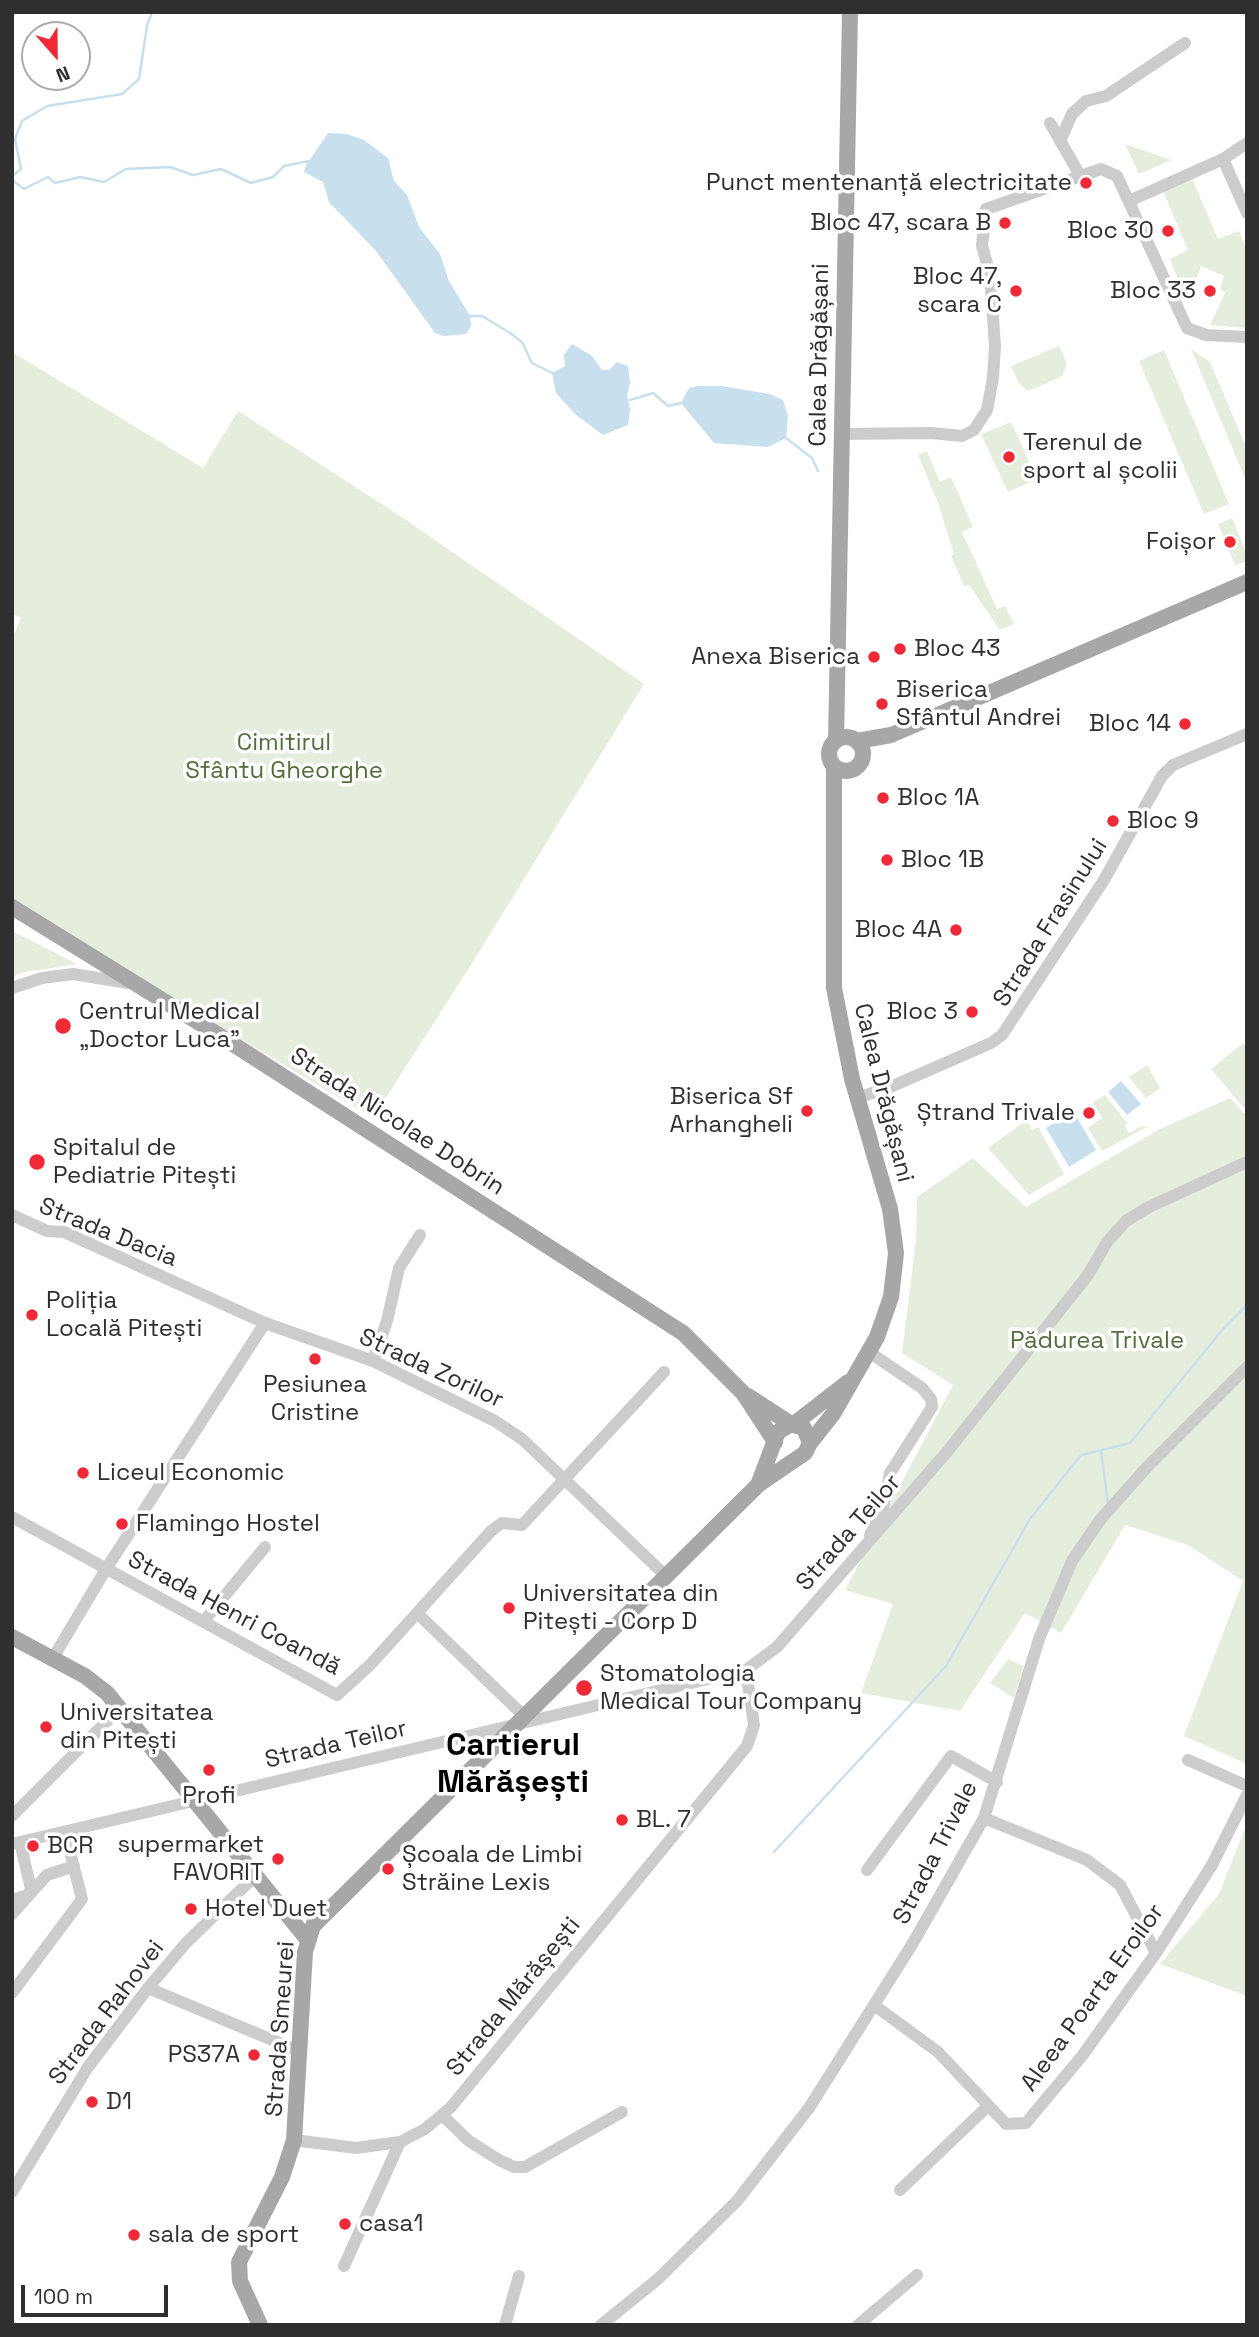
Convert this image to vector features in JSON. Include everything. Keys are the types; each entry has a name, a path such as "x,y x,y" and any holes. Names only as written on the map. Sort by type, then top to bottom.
{"main road":[{"name":"Calea Drăgășani","path":"810,1443 856,1377 869,1352 891,1297 896,1253 890,1209 858,1097 834,988 834,811 842,768 830,750 851,744 836,699 850,12"},
{"path":"842,768 859,765 851,744 891,735 1247,582"},
{"name":"Strada Nicolae Dobrin","path":"12,907 683,1333 743,1392 793,1424"},
{"name":"Calea Drăgășani","path":"793,1424 856,1377"},
{"name":"Strada Nicolae Dobrin","path":"743,1392 775,1443"},
{"path":"793,1424 807,1432 810,1443 805,1453 795,1458 784,1457 775,1443 781,1428 793,1424"},
{"name":"Strada Smeurei","path":"758,1485 775,1443"},
{"name":"Strada Smeurei","path":"260,2325 240,2281 239,2262 282,2177 294,2140 307,1939 320,1917 758,1485 795,1458"},
{"path":"12,1637 85,1675 120,1708 307,1939"}],"street":[{"path":"1060,141 1072,114 1086,101 1106,96 1185,43"},
{"path":"1050,123 1080,177"},
{"path":"1129,201 1223,159 1247,143"},
{"path":"1223,159 1247,213"},
{"path":"841,435 931,433 962,436 974,430 987,410 995,346 990,274 982,246 986,209 1101,169 1110,170 1117,176 1187,328 1206,335 1247,337"},
{"name":"Strada Frasinului","path":"858,1097 888,1088 991,1043 1002,1035 1098,890 1162,776 1173,765 1247,734"},
{"path":"12,988 42,978 73,974 105,977 139,986"},
{"name":"Strada Teilor","path":"16,1843 519,1721 746,1670 776,1647 922,1482 1088,1275 1107,1242 1126,1221 1149,1207 1247,1163"},
{"name":"Strada Dacia","path":"12,1215 47,1231 64,1232 265,1323"},
{"path":"373,1361 387,1321 399,1268 420,1235"},
{"path":"53,1658 106,1569 265,1323"},
{"name":"Strada Zorilor","path":"265,1323 373,1361 495,1421 522,1439 666,1576"},
{"path":"861,1552 883,1509 890,1473 932,1407 932,1399 922,1388 869,1352"},
{"name":"Strada Trivale","path":"601,2325 658,2279 737,2201 809,2108 913,1943 984,1818 1039,1639 1072,1561 1100,1520 1147,1467 1247,1367"},
{"path":"565,1479 664,1372"},
{"name":"Strada Henri Coandă","path":"12,1517 337,1695 371,1664 491,1531 502,1523 522,1525 565,1479"},
{"path":"203,1622 265,1547"},
{"path":"417,1613 519,1721"},
{"name":"Strada Mărășești","path":"294,2140 356,2148 400,2141 425,2129 442,2115 747,1745 754,1725 746,1670"},
{"path":"12,1816 120,1708"},
{"path":"867,1870 951,1756 997,1782"},
{"path":"1188,1760 1247,1786"},
{"name":"Aleea Poarta Eroilor","path":"874,2005 938,2052 1006,2124 1026,2123 1082,2056 1156,1953 1212,1865 1247,1795"},
{"path":"984,1818 1087,1860 1120,1885 1156,1953"},
{"path":"12,1993 82,1899 65,1832"},
{"path":"12,1900 28,1895 31,1889 16,1843"},
{"path":"12,1914 47,1875 74,1866"},
{"name":"Strada Rahovei","path":"12,2192 88,2067 148,1988 186,1943 256,1876"},
{"path":"148,1988 301,2052"},
{"path":"900,2190 988,2106"},
{"path":"442,2115 469,2141 499,2160 514,2167 525,2167 622,2112"},
{"path":"344,2266 400,2141"},
{"path":"858,2325 916,2275"},
{"path":"505,2325 519,2276"}],"green space":[{"path":"1125,144 1171,160 1139,174"},
{"path":"1191,176 1218,239 1239,231 1247,251 1247,328 1210,325 1225,293 1220,289 1224,276 1201,266 1188,304 1170,259 1188,250 1162,189"},
{"path":"1059,346 1067,364 1062,376 1034,389 1027,390 1020,385 1011,366"},
{"path":"1191,349 1210,362 1247,449 1247,483"},
{"path":"1164,350 1229,504 1204,514 1139,361"},
{"name":"Cimitirul Sfântu Gheorghe","path":"12,352 203,468 238,411 397,514 644,684 373,1118 12,902 12,639 21,618 12,613"},
{"name":"Terenul de sport al școlii","path":"1011,422 1037,479 1008,492 981,434"},
{"path":"927,451 940,482 951,477 973,527 962,532 997,609 1005,606 1014,624 1000,630 969,585 964,586 951,556 954,554 938,503 918,455"},
{"path":"1232,518 1247,555 1247,561 1235,565 1228,547 1234,545 1231,538 1225,540 1218,524"},
{"path":"12,931 77,964 20,973 12,978"},
{"path":"1243,1043 1247,1048 1247,1106 1244,1108 1211,1069"},
{"path":"1147,1065 1160,1088 1146,1098 1129,1077"},
{"path":"1105,1095 1127,1123 1125,1126 1129,1133 1142,1126 1147,1127 1102,1151 1088,1128 1102,1118 1093,1102"},
{"name":"Pădurea Trivale","path":"1230,1098 1244,1113 1247,1112 1247,1764 1184,1736 1243,1581 1188,1545 1125,1525 1061,1633 1025,1613 960,1711 861,1693 893,1604 845,1590 953,1385 902,1353 916,1240 917,1197 973,1158 1026,1207 1160,1129"},
{"path":"1027,1120 1032,1130 1038,1127 1064,1174 1029,1195 988,1148"},
{"path":"1008,1659 1024,1666 1014,1698 990,1683"},
{"path":"1247,1823 1247,1996 1160,1964 1219,1894"}],"water":[{"path":"328,133 347,134 364,140 388,158 394,181 407,195 419,227 440,254 449,281 470,316 471,326 466,334 444,336 435,333 376,251 329,202 323,182 304,172 307,163 302,162 309,161"},
{"path":"572,344 592,356 602,370 609,370 617,362 628,366 628,425 603,435 576,415 556,393 552,373 565,366 564,355"},
{"path":"722,386 769,394 783,400 788,416 786,438 768,447 714,443 681,403 689,388"},
{"path":"1121,1081 1141,1104 1127,1115 1108,1092"},
{"path":"1073,1111 1096,1150 1069,1167 1046,1128"}],"waterway":[{"path":"12,176 21,169 15,139 22,121 47,106 122,94 139,79 147,26 152,12"},
{"path":"12,180 24,189 48,177 55,183 80,177 104,182 126,169 170,167 193,175 221,169 251,183 273,177 284,166 309,161"},
{"path":"470,316 482,316 510,333 522,342 532,363 552,373"},
{"path":"630,400 653,393 668,406 681,403"},
{"path":"786,438 812,458 818,471"},
{"path":"774,1852 946,1666 1030,1519 1081,1455 1130,1443 1223,1329 1247,1305"},
{"path":"1101,1452 1108,1503"}],"place":[{"name":"Punct mentenanță electricitate","path":"1086,183"},
{"name":"Bloc 47, scara B","path":"1005,223"},
{"name":"Bloc 30","path":"1168,231"},
{"name":"Bloc 47, scara C","path":"1016,291"},
{"name":"Bloc 33","path":"1210,291"},
{"name":"Terenul de sport al școlii","path":"1009,457"},
{"name":"Foișor","path":"1230,542"},
{"name":"Bloc 43","path":"900,649"},
{"name":"Anexa Biserica","path":"874,657"},
{"name":"Biserica Sfântul Andrei","path":"882,704"},
{"name":"Bloc 14","path":"1185,724"},
{"name":"Bloc 1A","path":"883,798"},
{"name":"Bloc 9","path":"1113,821"},
{"name":"Bloc 1B","path":"887,860"},
{"name":"Bloc 4A","path":"956,930"},
{"name":"Bloc 3","path":"972,1012"},
{"name":"Centrul Medical „Doctor Luca”","path":"63,1026"},
{"name":"Biserica Sf Arhangheli","path":"807,1111"},
{"name":"Ștrand Trivale","path":"1089,1113"},
{"name":"Spitalul de Pediatrie Pitești","path":"37,1162"},
{"name":"Poliția Locală Pitești","path":"32,1315"},
{"name":"Pesiunea Cristine","path":"315,1359"},
{"name":"Liceul Economic","path":"83,1473"},
{"name":"Flamingo Hostel","path":"122,1524"},
{"name":"Universitatea din Pitești - Corp D","path":"509,1608"},
{"name":"Stomatologia Medical Tour Company","path":"584,1688"},
{"name":"Universitatea din Pitești","path":"46,1727"},
{"name":"Profi","path":"209,1770"},
{"name":"BL. 7","path":"622,1820"},
{"name":"BCR","path":"33,1846"},
{"name":"supermarket FAVORIT","path":"278,1859"},
{"name":"Școala de Limbi Străine Lexis","path":"388,1869"},
{"name":"Hotel Duet","path":"191,1909"},
{"name":"PS37A","path":"254,2055"},
{"name":"D1","path":"92,2102"},
{"name":"casa1","path":"345,2224"},
{"name":"sala de sport","path":"134,2235"}],"district":[{"name":"Cartierul Mărășești","path":"513,1764"}]}
